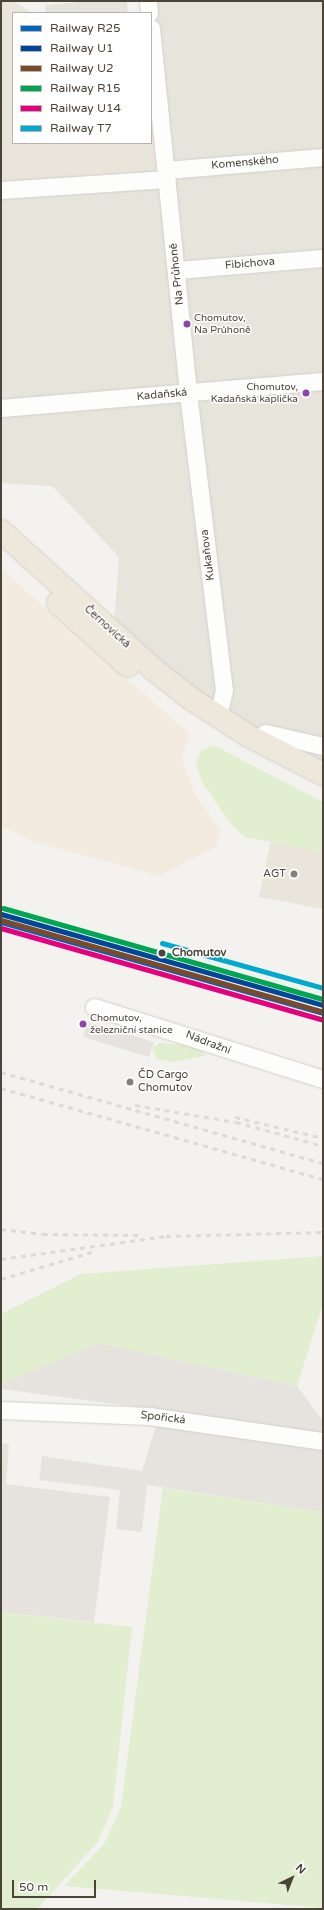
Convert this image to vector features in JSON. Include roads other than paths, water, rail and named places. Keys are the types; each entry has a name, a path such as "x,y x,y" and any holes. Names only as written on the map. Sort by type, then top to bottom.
{"highway":[{"name":"Černovická","path":"1,531 153,669 214,722"},
{"name":"Černovická","path":"1,551 113,653 214,722"},
{"path":"214,722 323,774"},
{"path":"214,722 323,788"}],"street":[{"path":"148,1 150,12"},
{"name":"Na Průhoně","path":"152,37 177,270 188,393"},
{"name":"Komenského","path":"167,175 323,157"},
{"path":"1,190 167,175"},
{"name":"Fibichova","path":"177,270 323,258"},
{"name":"Kadaňská","path":"1,408 323,381"},
{"name":"Kukaňova","path":"188,393 224,690 214,722"},
{"path":"265,733 323,746"},
{"name":"Nádražní","path":"94,1007 323,1079"},
{"name":"Spořická","path":"1,1410 149,1416 323,1441"}],"railway":[{"path":"1,1072 323,1163"},
{"path":"1,1088 323,1179"},
{"path":"135,1105 236,1122 323,1146"},
{"path":"235,1117 323,1138"},
{"path":"1,1229 43,1234 141,1235"},
{"path":"1,1259 166,1236 323,1232"},
{"path":"1,1279 95,1251"}],"rail line":[{"name":"R15","path":"3,908 323,999"},
{"name":"U1","path":"1,914 323,1005"},
{"name":"U2","path":"1,920 321,1011"},
{"name":"R25","path":"1,922 323,1013"},
{"name":"U14","path":"1,928 321,1019"},
{"name":"T7","path":"162,943 323,988"}],"place":[{"name":"Chomutov, Na Průhoně","path":"187,324"},
{"name":"Chomutov, Kadaňská kaplička","path":"306,393"},
{"name":"AGT","path":"294,874"},
{"name":"Chomutov","path":"162,953"},
{"name":"Chomutov, železniční stanice","path":"83,1024"},
{"name":"ČD Cargo Chomutov","path":"130,1082"}]}
